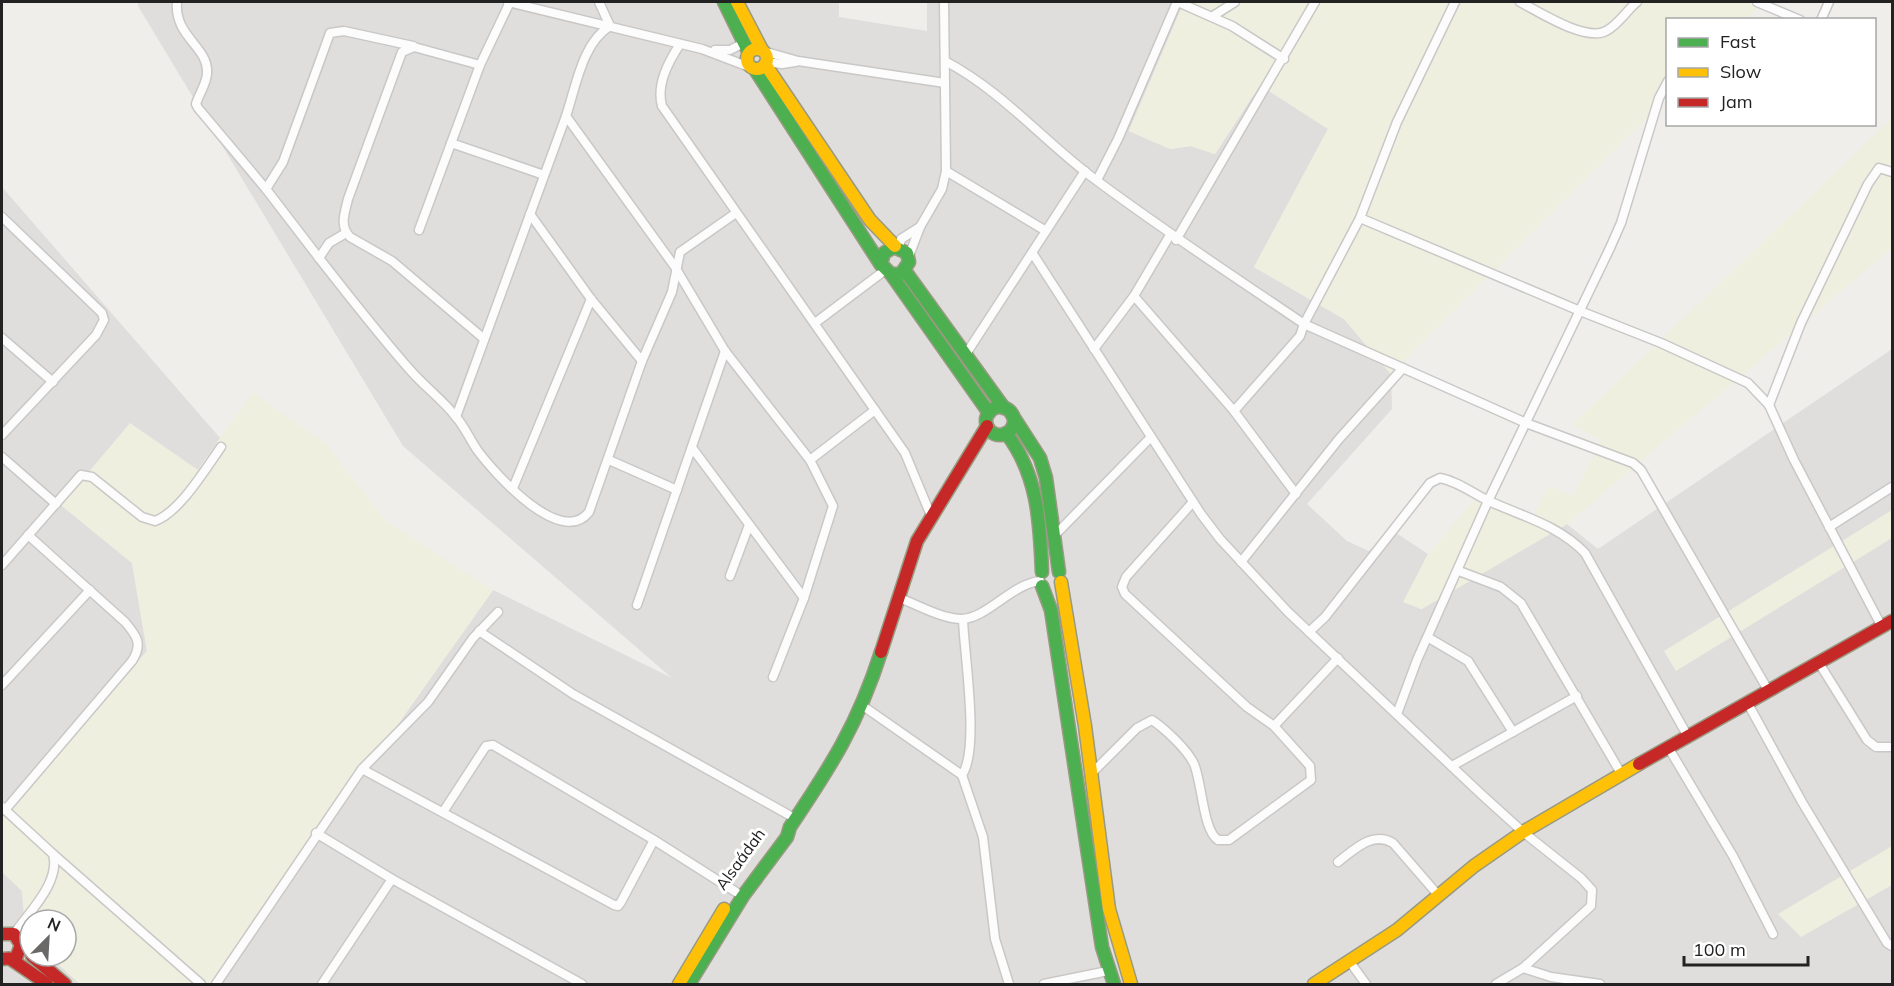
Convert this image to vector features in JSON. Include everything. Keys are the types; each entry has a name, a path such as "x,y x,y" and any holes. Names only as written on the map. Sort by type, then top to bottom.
{"main road":[{"path":"724,2 885,270 989,413 996,431 1015,442 1028,467 1035,496 1041,580 1051,610 1108,971 1114,984"},
{"path":"737,2 757,57 870,220 909,256 905,271"},
{"path":"885,270 883,252 897,246"},
{"path":"885,270 905,271"},
{"path":"905,271 1008,410 1040,458 1056,534 1060,577 1092,773 1103,872 1121,958 1131,984"},
{"path":"989,413 996,408 1008,410"},
{"path":"793,823 837,757 863,706 897,597 918,542 974,449 996,431 1014,422 1008,410"},
{"path":"1041,580 1050,568 1060,577"},
{"path":"1041,580 1051,590 1060,577"},
{"path":"1314,984 1397,930 1474,866 1523,832 1687,735 1887,624"},
{"name":"Alsaádah","path":"679,984 736,892 781,832 793,823"},
{"name":"Alsaádah","path":"688,984 743,896 787,837 793,823"},
{"path":"7,931 18,942"},
{"path":"5,961 32,972 47,984"},
{"path":"46,968 65,984"}],"street":[{"path":"177,2 176,13 180,28 191,39 206,62 207,73 196,104 198,108 266,189 412,373 456,417 479,453 527,503 548,516 575,522 584,518 589,512 642,361 672,292 675,267 680,252 736,213"},
{"path":"419,230 480,65 509,2 702,49 757,57"},
{"path":"599,2 610,26"},
{"path":"909,256 920,227 942,189 946,171 944,2"},
{"path":"1097,180 1118,139 1177,2 1213,16 1284,59"},
{"path":"1213,16 1235,2"},
{"path":"1094,349 1134,296 1173,238 1284,59 1315,2"},
{"path":"1234,411 1299,336 1360,218 1397,122 1455,2"},
{"path":"1520,2 1574,28 1599,34 1608,30 1637,2"},
{"path":"1757,2 1795,18"},
{"path":"1822,18 1828,2"},
{"path":"456,417 592,43 610,26"},
{"path":"266,189 282,162 330,33 344,31 480,65"},
{"path":"681,44 672,57 662,85 660,97 662,106 905,453 932,518"},
{"path":"414,47 402,52 373,128 348,199 343,220 346,233 392,261 483,338"},
{"path":"702,49 730,50 782,64 798,61 945,83"},
{"path":"945,61 987,87 1085,171 1173,238 1304,324 1526,423 1623,458 1641,470 1768,690"},
{"path":"1397,714 1417,660 1459,572 1488,501 1621,223 1659,98 1666,85"},
{"path":"566,116 675,267 725,351 810,460 832,506 804,598 773,677"},
{"path":"451,143 544,175"},
{"path":"1769,405 1797,332 1868,184 1879,168 1893,172"},
{"path":"946,171 1046,231"},
{"path":"966,354 1085,171"},
{"path":"530,214 591,299 642,361"},
{"path":"2,217 102,313 104,320 96,335 2,435"},
{"path":"1360,218 1738,377 1758,392 1769,405 1829,527 1887,624"},
{"path":"897,246 901,239 920,227"},
{"path":"319,258 328,243 346,233"},
{"path":"1032,254 1193,502 1241,562 1309,632 1452,766 1523,832 1581,878 1592,890 1594,898 1591,906 1523,968 1496,984"},
{"path":"815,323 885,270"},
{"path":"1134,296 1234,411 1296,494"},
{"path":"513,488 591,299"},
{"path":"2,338 53,382"},
{"path":"637,605 693,449 725,351"},
{"path":"1241,562 1363,411 1403,368"},
{"path":"810,460 874,410"},
{"path":"1056,534 1151,436"},
{"path":"2,565 85,474 142,517 155,521 171,510 185,495 221,447"},
{"path":"693,449 804,598"},
{"path":"2,457 56,504"},
{"path":"609,460 677,490"},
{"path":"1309,632 1332,609 1430,483 1440,478 1452,481 1488,501 1563,533 1585,553 1687,735"},
{"path":"1829,527 1893,487"},
{"path":"1092,773 1137,728 1152,720 1190,757 1198,776 1210,833 1218,840 1229,840 1311,780 1310,766 1274,726 1247,707 1125,594 1122,586 1126,577 1193,502"},
{"path":"730,576 749,525"},
{"path":"28,535 137,636 138,652 3,808 201,984"},
{"path":"1459,572 1501,587 1521,603 1622,775"},
{"path":"897,597 963,619 976,614 1027,582 1041,580"},
{"path":"2,685 90,590"},
{"path":"216,984 316,833 362,769 428,702 479,631 498,612"},
{"path":"962,775 968,765 970,742 963,619"},
{"path":"479,631 573,694 793,823"},
{"path":"1429,638 1468,661 1513,732"},
{"path":"1274,726 1338,658"},
{"path":"1819,663 1867,740 1876,747 1893,747"},
{"path":"1452,766 1577,696"},
{"path":"1747,702 1808,812 1887,943 1893,946"},
{"path":"863,706 911,742 962,775 983,837 995,939 1009,984"},
{"path":"443,812 488,745 654,840 736,892"},
{"path":"1668,747 1728,847 1773,934"},
{"path":"362,769 618,906 654,840"},
{"path":"316,833 392,879 582,984"},
{"path":"1338,862 1374,839 1384,837 1394,843 1438,896"},
{"path":"7,931 50,882 55,866 53,854"},
{"path":"322,984 392,879"},
{"path":"1350,962 1366,984"},
{"path":"1523,968 1551,977 1600,984"},
{"path":"1044,984 1108,971"}],"shaded area":[{"path":"138,2 839,2 839,17 927,31 927,2 1184,2 1129,131 1170,149 1191,146 1215,154 1260,85 1328,129 1254,267 1344,319 1391,374 1392,409 1307,504 1347,541 1369,551 1390,529 1428,554 1404,602 1421,609 1567,524 1598,549 1892,349 1892,984 214,984 493,590 672,678 403,446 138,6"},
{"path":"2,187 220,438 198,470 62,506 132,563 147,651 3,818"},
{"path":"2,872 22,891 24,908 18,908 18,968 62,968 80,984 2,984"}],"green space":[{"path":"1184,2 1765,2 1747,18 1666,18 1666,99 1391,374 1344,319 1254,267 1328,129 1260,85 1215,154 1191,146 1170,149 1129,131"},
{"path":"1892,118 1892,248 1567,524 1422,609 1403,602 1428,554 1474,500 1530,524 1548,486 1573,496 1601,440 1572,425"},
{"path":"253,392 327,445 385,520 493,590 214,984 80,984 62,968 78,968 78,908 23,908 22,891 2,872 2,817 147,651 132,563 61,505 130,423 198,470"},
{"path":"1892,510 1892,538 1676,671 1664,651"},
{"path":"1892,846 1892,885 1801,937 1778,914"}],"traffic: fast":[{"path":"724,2 749,53"},
{"path":"754,68 881,265"},
{"path":"891,274 901,274 909,262 907,253 894,247 884,253 881,264 891,274 989,413"},
{"path":"905,271 1004,408"},
{"path":"1000,407 1010,411 1014,421 1010,431 1000,435 990,431 986,421 990,411 1000,407"},
{"path":"1011,413 1040,458 1046,478 1059,572"},
{"path":"1006,433 1017,449 1031,482 1038,517 1042,572"},
{"path":"1042,586 1051,610 1102,947 1114,984"},
{"path":"689,984 743,896 787,837 790,827 831,764 863,701 881,652"}],"traffic: slow":[{"path":"737,2 762,50"},
{"path":"757,49 764,52 767,59 764,66 757,69 750,66 747,59 750,52 757,49"},
{"path":"765,64 870,220 895,246"},
{"path":"1061,582 1085,726 1109,909 1131,984"},
{"path":"1314,984 1397,930 1474,866 1523,832 1639,764"},
{"path":"679,984 724,909"}],"traffic: jam":[{"path":"881,652 917,541 987,426"},
{"path":"1639,764 1892,621"},
{"path":"2,934 14,934 21,945 16,958 2,959"},
{"path":"12,960 47,984"},
{"path":"46,968 65,984"}]}
